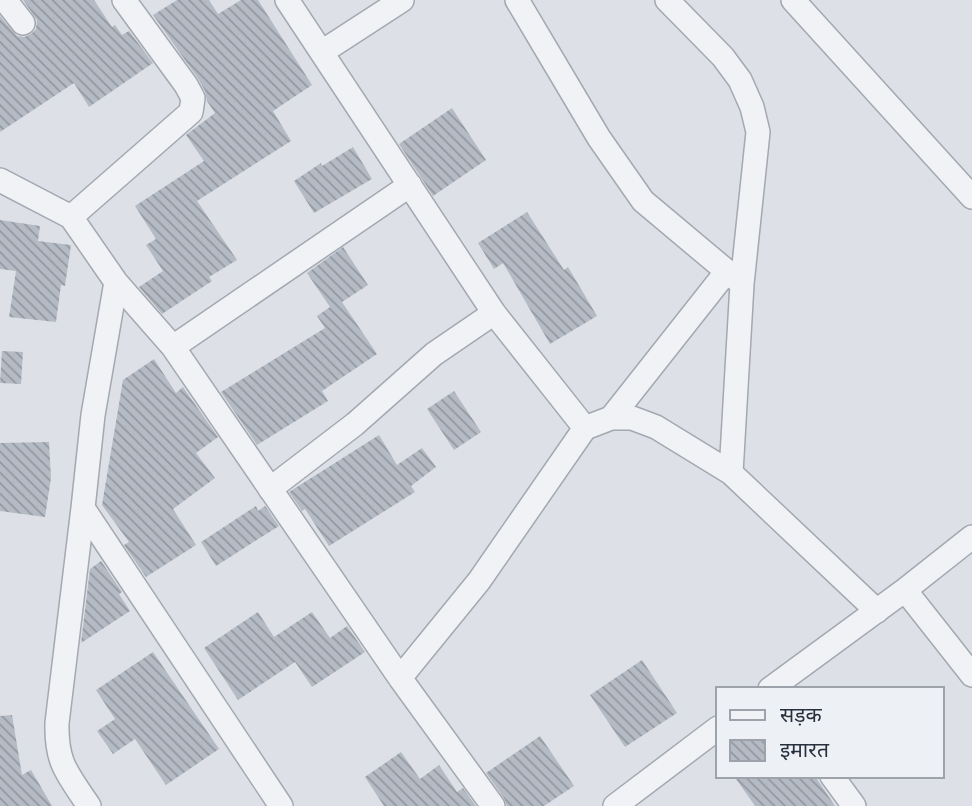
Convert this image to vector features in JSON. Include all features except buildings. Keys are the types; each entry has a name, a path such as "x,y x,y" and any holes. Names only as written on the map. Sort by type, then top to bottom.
{"street":[{"path":"5,0 23,23"},
{"path":"71,218 191,112 192,99 186,85 124,0"},
{"path":"287,0 494,313 585,428"},
{"path":"323,52 402,0"},
{"path":"517,0 599,138 643,201 735,278"},
{"path":"667,0 723,57 740,80 752,107 758,132 735,278 731,473"},
{"path":"793,0 972,197"},
{"path":"0,180 71,218 116,282 173,347 400,678 493,806"},
{"path":"173,347 410,185"},
{"path":"611,418 735,278"},
{"path":"89,806 62,766 56,748 57,723 93,415 116,282"},
{"path":"270,489 355,424 434,354 494,313"},
{"path":"400,678 479,581 585,428 611,418 632,418 656,427 731,473 877,611"},
{"path":"83,508 281,806"},
{"path":"774,687 972,537"},
{"path":"905,590 972,675"},
{"path":"630,802 716,730"},
{"path":"833,778 854,806"}]}
